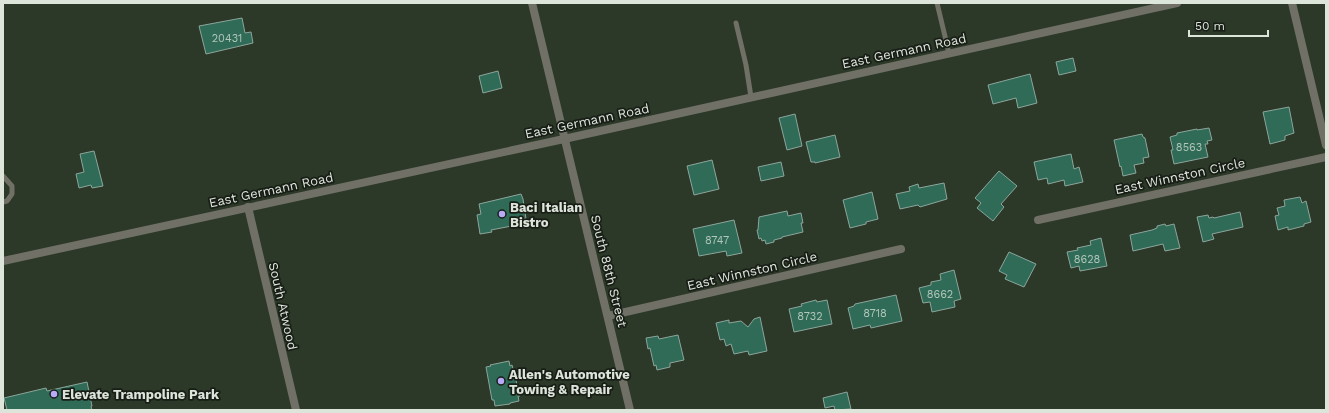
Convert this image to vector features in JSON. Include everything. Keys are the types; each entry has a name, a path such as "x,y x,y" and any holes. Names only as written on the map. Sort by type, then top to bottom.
{"street":[{"name":"South 88th Street","path":"532,3 630,410"},
{"name":"East Germann Road","path":"3,261 1177,3"},
{"path":"1292,3 1326,145"},
{"name":"East Winnston Circle","path":"1038,220 1326,157"},
{"name":"South Atwood","path":"248,207 296,410"},
{"name":"East Winnston Circle","path":"608,316 901,249"}],"lane":[{"path":"937,3 949,53"},
{"path":"736,23 746,65 751,97"},
{"path":"3,176 12,186 12,194 7,201 3,202"}],"building":[{"path":"242,18 245,33 251,32 253,43 206,54 199,26"},
{"path":"1073,58 1076,71 1059,75 1056,62"},
{"path":"498,71 502,88 483,93 479,76"},
{"path":"1030,74 1037,103 1018,108 1016,98 993,104 988,85"},
{"path":"1289,107 1294,133 1285,136 1285,140 1270,144 1263,112"},
{"path":"795,114 802,146 787,150 779,118"},
{"path":"1209,128 1212,140 1207,141 1208,144 1205,144 1208,157 1174,164 1170,137 1177,135 1177,133"},
{"path":"1142,134 1145,138 1149,157 1143,158 1144,163 1134,165 1136,173 1123,176 1114,140"},
{"path":"835,135 840,157 815,163 811,162 806,142"},
{"path":"94,151 103,186 92,188 91,185 79,188 76,174 84,172 80,154"},
{"path":"1071,154 1074,169 1079,167 1083,182 1065,186 1064,180 1048,184 1047,178 1038,180 1034,162"},
{"path":"712,160 719,189 694,195 687,166"},
{"path":"781,162 784,176 761,181 758,167"},
{"path":"999,171 1017,186 1001,204 1004,207 993,221 977,208 981,203 975,198"},
{"path":"944,183 947,199 920,207 918,205 900,209 896,194 910,191 909,187 918,184 919,188"},
{"path":"872,192 878,219 850,228 843,200"},
{"name":"Baci Italian Bistro","path":"521,194 526,219 521,220 522,224 491,230 492,232 480,234 477,215 481,214 479,204"},
{"path":"1300,197 1302,203 1306,201 1311,222 1304,224 1304,226 1288,230 1288,227 1278,230 1275,216 1279,215 1277,208 1285,206 1284,200"},
{"path":"787,211 788,216 801,213 803,232 782,237 774,240 774,242 766,244 765,240 762,241 761,238 759,239 757,230 759,217"},
{"path":"1240,212 1243,227 1212,234 1214,239 1203,242 1197,217 1208,215 1209,218 1214,218"},
{"path":"734,220 742,253 727,256 726,251 699,256 693,229"},
{"path":"1165,224 1166,226 1174,224 1180,248 1165,251 1163,244 1133,251 1130,235 1152,230 1157,228 1157,226"},
{"path":"1101,238 1107,266 1080,271 1079,266 1071,268 1067,252 1091,245 1090,241"},
{"path":"1009,252 1036,264 1024,287 1005,279 1007,275 999,271"},
{"path":"954,270 961,299 954,301 955,307 932,312 930,302 923,303 919,288 931,285 931,282 941,280 940,274"},
{"path":"896,295 902,321 871,328 870,325 853,329 848,308 854,306 855,304"},
{"path":"816,300 817,302 827,300 832,324 794,332 789,309 802,306 801,304"},
{"path":"760,317 767,351 749,355 748,351 734,354 731,344 726,346 724,339 720,340 716,323 729,320 729,323 741,321 748,327 754,319"},
{"path":"678,335 684,360 670,363 670,367 657,370 656,365 654,366 650,348 648,349 646,338 658,336 659,339"},
{"name":"Allen's Automotive Towing & Repair","path":"509,361 510,366 512,365 520,396 518,396 519,401 495,406 494,400 492,400 486,367"},
{"name":"Elevate Trampoline Park","path":"87,382 92,410 7,410 4,398 46,388 47,391"},
{"path":"847,392 851,409 835,410 834,406 825,408 823,398"}],"place":[{"name":"Baci Italian Bistro","path":"502,214"},
{"name":"Allen's Automotive Towing & Repair","path":"501,381"},
{"name":"Elevate Trampoline Park","path":"54,394"}]}
